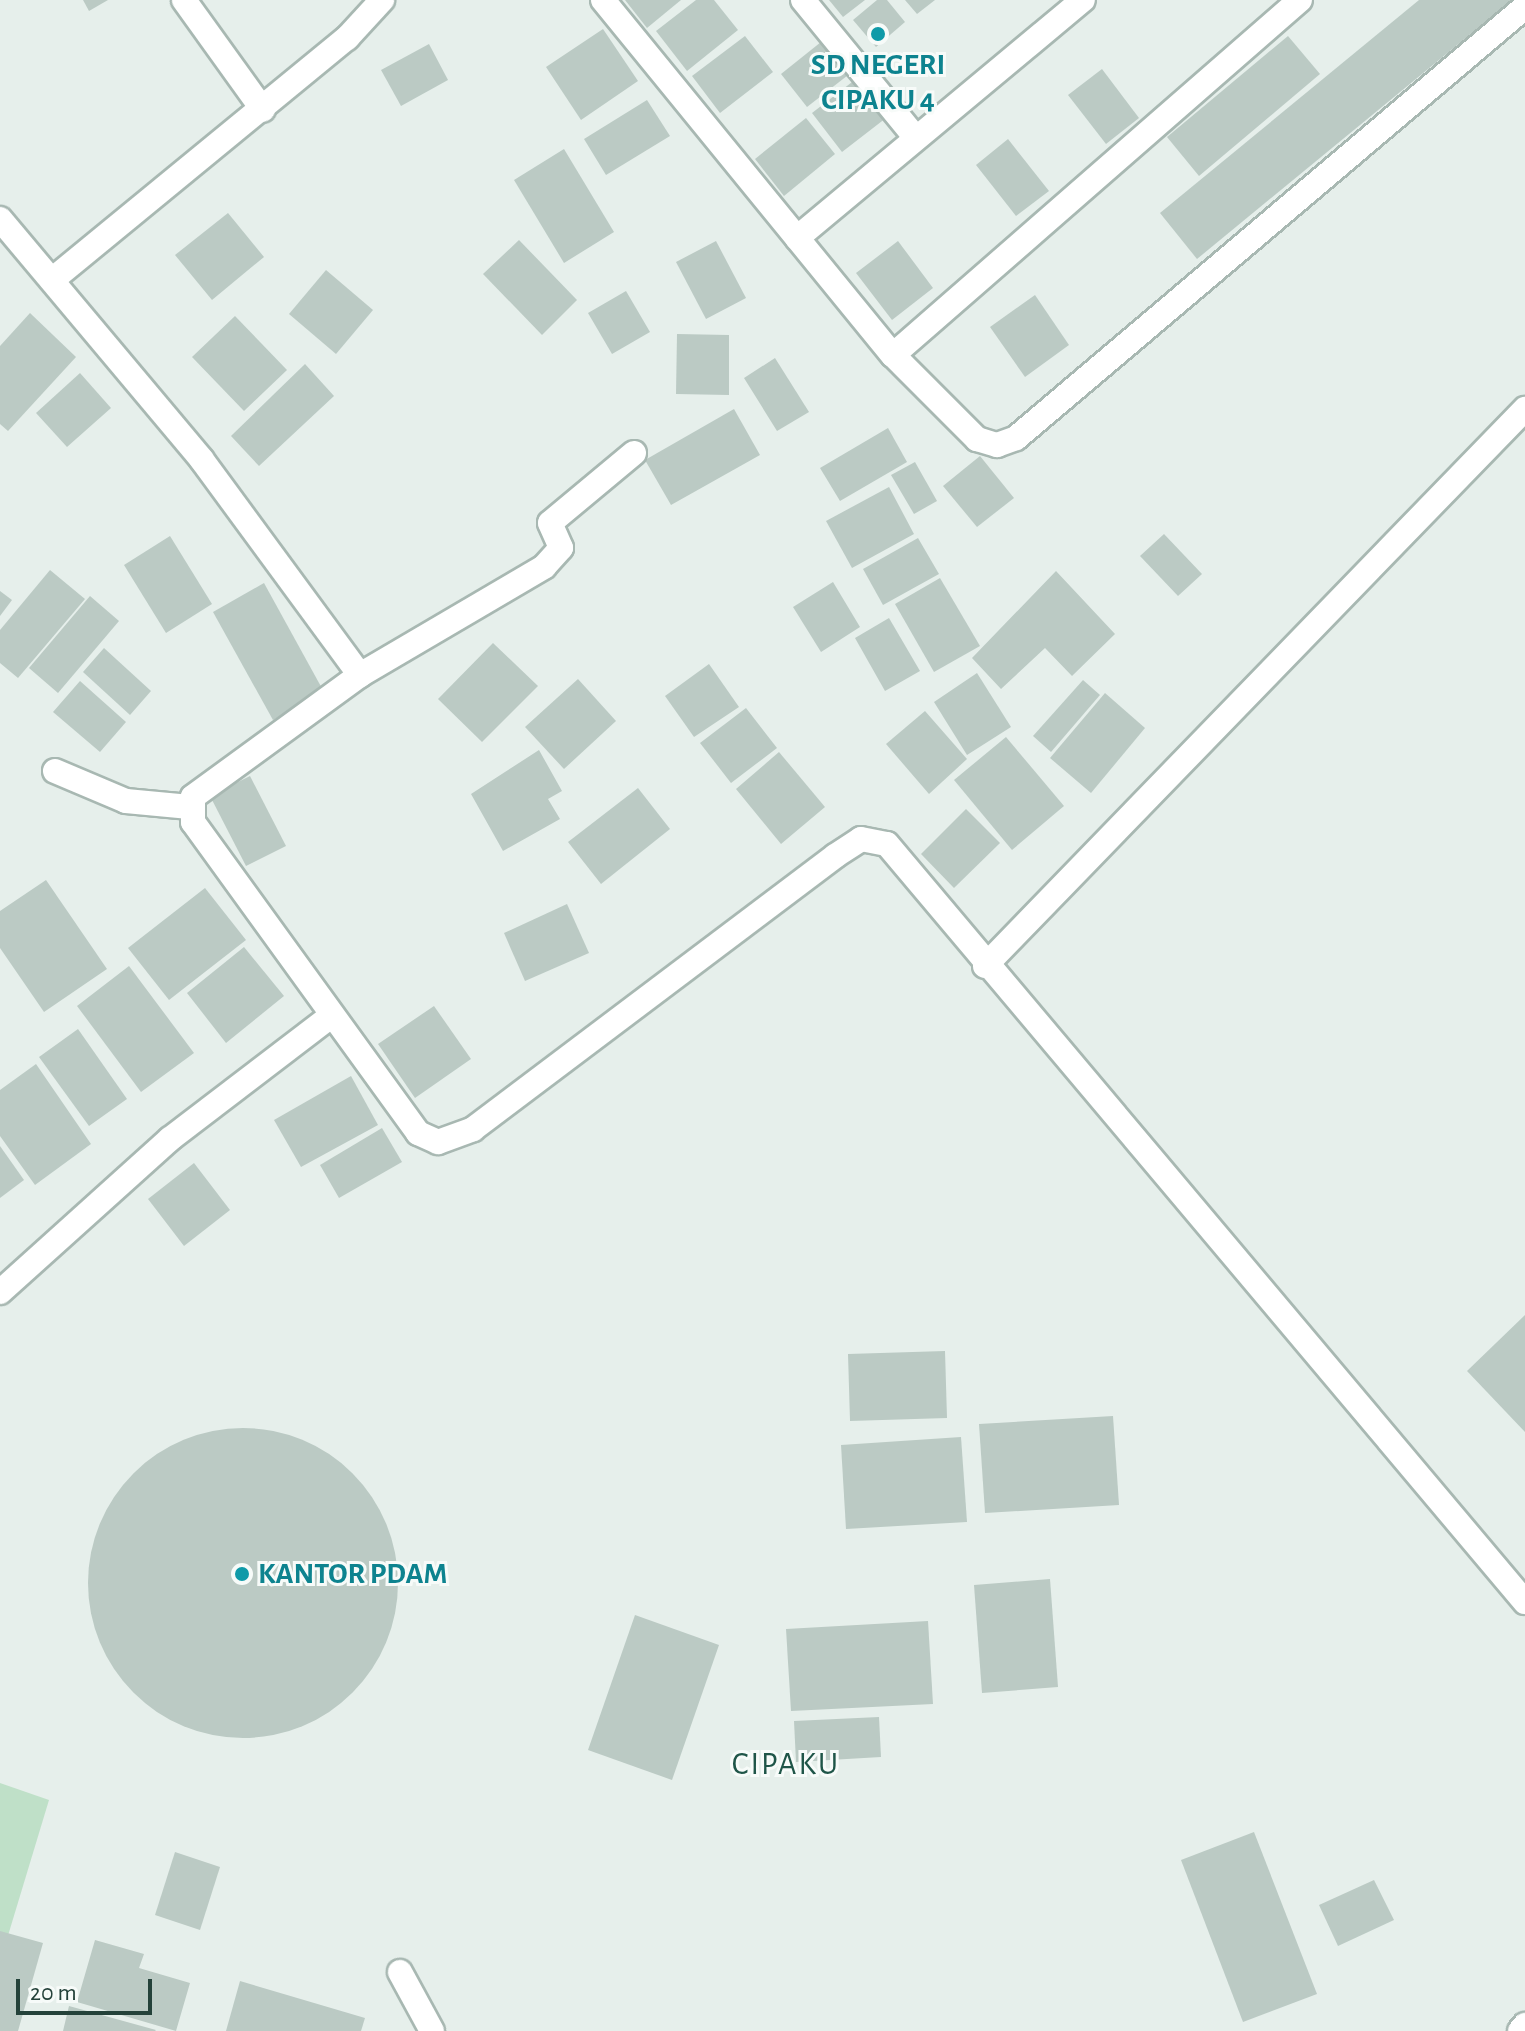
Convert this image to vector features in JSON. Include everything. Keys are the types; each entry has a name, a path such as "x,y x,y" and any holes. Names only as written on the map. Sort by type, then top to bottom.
{"street":[{"path":"184,0 263,110"},
{"path":"52,280 263,110 382,0"},
{"path":"603,0 893,355 977,439 997,445 1016,438 1525,7"},
{"path":"803,0 916,138"},
{"path":"797,238 1083,0"},
{"path":"893,355 1300,0"},
{"path":"0,219 193,448 360,675"},
{"path":"985,966 1525,409"},
{"path":"634,453 550,523 561,548 544,567 360,675 207,781 190,807 193,822 418,1133 438,1142 456,1136 861,839 887,844 985,966 1525,1602"},
{"path":"55,771 126,801 190,807"},
{"path":"0,1292 170,1139 331,1016"},
{"path":"400,1972 432,2031"},
{"path":"1520,2031 1525,2025"}],"green space":[{"path":"0,1783 49,1800 0,1962"}],"building":[{"path":"83,0 108,0 89,11"},
{"path":"625,0 681,0 647,28"},
{"path":"696,0 714,0 738,30 687,71 656,31"},
{"name":"SD NEGERI CIPAKU 4","path":"829,0 865,0 843,17"},
{"name":"SD NEGERI CIPAKU 4","path":"877,0 887,0 905,22 876,47 853,20"},
{"name":"SD NEGERI CIPAKU 4","path":"905,0 935,0 917,14"},
{"path":"1419,0 1512,0 1197,259 1160,213"},
{"path":"603,29 638,81 581,120 546,67"},
{"path":"745,36 773,72 720,113 692,76"},
{"path":"1288,36 1320,74 1199,176 1167,137"},
{"path":"826,38 852,72 807,107 781,74"},
{"path":"429,44 448,80 401,106 381,70"},
{"path":"1102,69 1139,118 1106,144 1068,95"},
{"path":"856,79 886,118 842,152 812,113"},
{"path":"647,100 670,136 606,175 584,139"},
{"path":"806,118 835,154 784,196 755,159"},
{"path":"1008,139 1049,191 1016,216 976,165"},
{"path":"564,149 614,232 564,263 514,180"},
{"path":"228,213 264,257 212,300 175,255"},
{"path":"519,240 577,300 542,335 483,274"},
{"path":"716,241 746,298 706,319 676,262"},
{"path":"898,241 933,288 892,320 856,273"},
{"path":"326,270 373,310 336,354 289,314"},
{"path":"626,291 650,332 612,354 588,313"},
{"path":"1035,295 1069,345 1025,377 990,327"},
{"path":"30,313 76,357 8,431 0,424 0,346"},
{"path":"235,316 287,370 244,411 192,357"},
{"path":"677,334 729,335 729,395 676,394"},
{"path":"775,358 809,412 777,431 744,378"},
{"path":"305,364 334,396 259,466 231,436"},
{"path":"80,373 111,408 67,447 36,413"},
{"path":"734,409 760,455 671,505 645,460"},
{"path":"888,428 907,462 840,501 820,468"},
{"path":"980,456 1014,498 977,527 943,486"},
{"path":"915,462 937,501 914,514 891,475"},
{"path":"889,487 914,534 852,568 826,521"},
{"path":"1164,534 1202,574 1178,596 1140,556"},
{"path":"170,536 212,604 166,633 124,565"},
{"path":"918,538 939,574 883,605 863,569"},
{"path":"50,570 85,599 18,678 0,663 0,630"},
{"path":"1056,571 1115,634 1072,676 1045,648 1001,689 972,658"},
{"path":"940,578 980,646 934,672 895,604"},
{"path":"833,582 860,627 821,652 793,607"},
{"path":"264,583 324,692 273,720 213,612"},
{"path":"0,591 12,600 0,616"},
{"path":"90,596 119,621 58,693 29,668"},
{"path":"889,618 920,671 885,691 855,638"},
{"path":"493,643 538,686 482,742 438,699"},
{"path":"104,648 151,691 130,715 83,672"},
{"path":"709,664 739,707 694,737 665,696"},
{"path":"977,673 1011,727 967,755 934,702"},
{"path":"578,679 616,721 564,769 525,727"},
{"path":"1083,680 1100,695 1051,752 1033,736"},
{"path":"80,681 126,722 100,752 53,712"},
{"path":"1105,693 1145,728 1091,793 1050,758"},
{"path":"746,708 777,748 731,783 700,743"},
{"path":"925,711 967,759 929,794 886,744"},
{"path":"1006,737 1064,806 1012,850 954,780"},
{"path":"539,750 562,791 548,799 560,819 503,851 471,794"},
{"path":"779,752 825,807 781,844 736,789"},
{"path":"250,776 286,846 246,866 210,796"},
{"path":"638,788 670,829 601,884 568,842"},
{"path":"966,809 1000,843 954,888 921,854"},
{"path":"46,880 107,969 44,1012 0,948 0,911"},
{"path":"205,888 246,940 169,1000 128,948"},
{"path":"567,904 589,953 525,981 504,933"},
{"path":"244,947 284,996 226,1043 187,993"},
{"path":"129,966 194,1053 141,1092 77,1006"},
{"path":"434,1006 471,1059 415,1098 378,1044"},
{"path":"78,1029 127,1099 89,1126 39,1057"},
{"path":"36,1064 91,1144 35,1185 0,1136 0,1090"},
{"path":"351,1076 378,1125 301,1167 274,1120"},
{"path":"382,1128 402,1162 339,1198 320,1165"},
{"path":"0,1146 24,1180 0,1198"},
{"path":"194,1163 230,1210 184,1246 148,1199"},
{"path":"1525,1315 1525,1432 1467,1371"},
{"path":"945,1351 947,1418 850,1421 848,1354"},
{"path":"1113,1416 1119,1505 985,1513 979,1424"},
{"name":"KANTOR PDAM","path":"243,1428 273,1431 302,1440 329,1454 353,1473 372,1497 386,1524 395,1553 398,1583 395,1613 386,1642 372,1669 353,1693 329,1712 302,1726 273,1735 243,1738 213,1735 184,1726 157,1712 133,1693 114,1669 100,1642 91,1613 88,1583 91,1553 100,1524 114,1497 133,1473 157,1454 184,1440 213,1431"},
{"path":"961,1437 967,1522 846,1529 841,1445"},
{"path":"1050,1579 1058,1687 982,1693 974,1585"},
{"path":"635,1615 719,1645 672,1780 588,1750"},
{"path":"928,1621 933,1704 791,1711 786,1629"},
{"path":"879,1717 881,1757 796,1762 794,1721"},
{"path":"1254,1832 1317,1994 1243,2022 1181,1860"},
{"path":"175,1852 220,1867 200,1930 155,1915"},
{"path":"1374,1880 1394,1920 1338,1946 1319,1905"},
{"path":"0,1931 43,1943 18,2031 0,2031"},
{"path":"95,1940 144,1954 139,1968 190,1983 176,2031 77,2002"},
{"path":"240,1981 365,2018 361,2031 226,2031"},
{"path":"69,2006 156,2030 63,2031"}],"place":[{"name":"SD NEGERI CIPAKU 4","path":"878,34"},
{"name":"KANTOR PDAM","path":"242,1574"}],"district":[{"name":"CIPAKU","path":"786,1764"}]}
